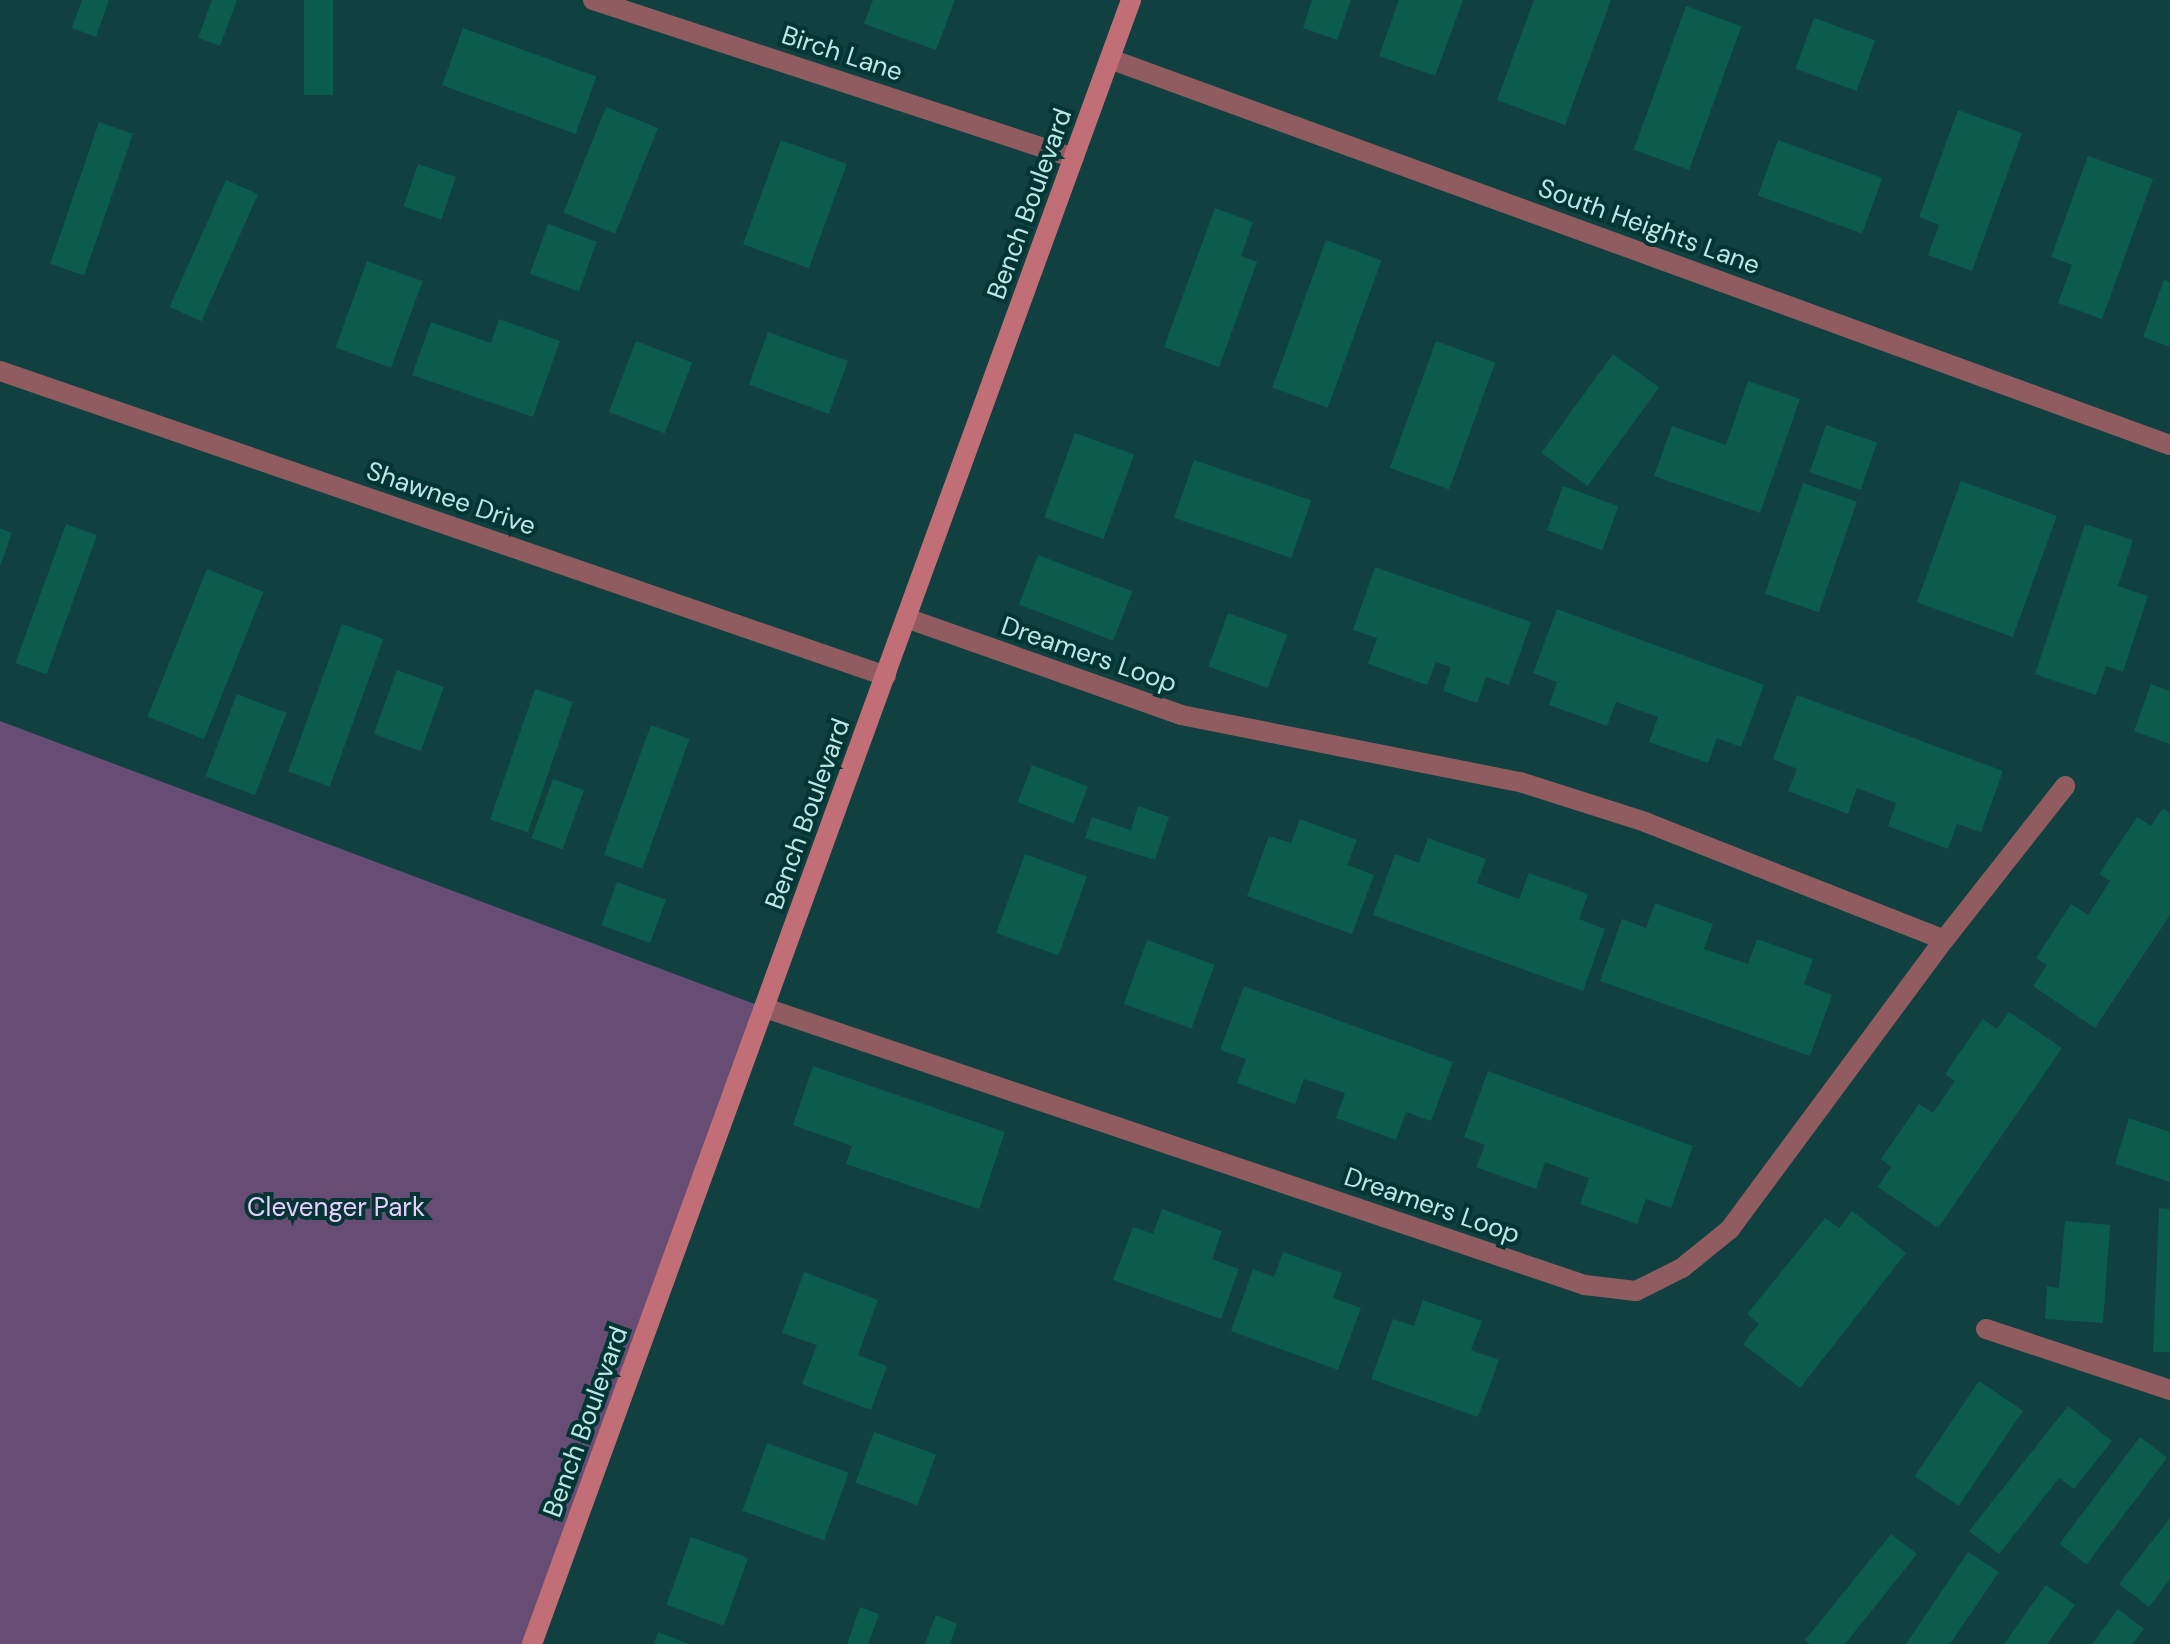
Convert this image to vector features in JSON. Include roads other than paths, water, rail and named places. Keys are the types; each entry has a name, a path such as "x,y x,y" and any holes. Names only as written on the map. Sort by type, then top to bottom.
{"main road":[{"name":"Bench Boulevard","path":"532,1644 1131,0"}],"street":[{"name":"Birch Lane","path":"593,0 1074,158"},
{"name":"South Heights Lane","path":"1110,59 2170,445"},
{"name":"Shawnee Drive","path":"0,371 886,676"},
{"name":"Dreamers Loop","path":"906,618 1181,715 1534,787 1645,822 1944,940"},
{"name":"Dreamers Loop","path":"765,1008 1585,1285 1636,1291 1682,1268 1730,1229 1944,940 2065,786"},
{"path":"1986,1329 2170,1390"}],"park label":[{"name":"Clevenger Park","path":"336,1208"}]}
